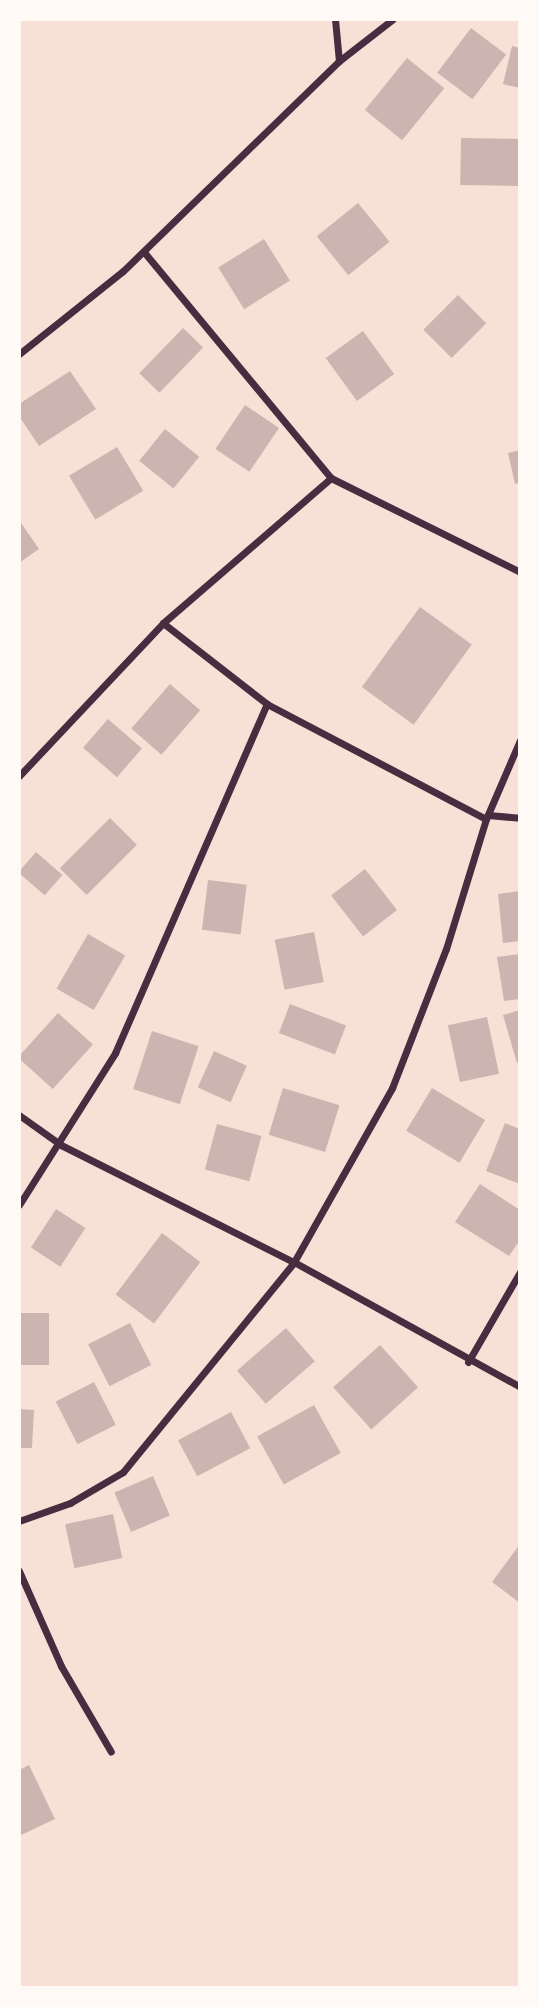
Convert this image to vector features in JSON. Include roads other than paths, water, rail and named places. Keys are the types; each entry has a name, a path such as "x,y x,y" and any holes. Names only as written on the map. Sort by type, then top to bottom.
{"street":[{"path":"335,19 338,61"},
{"path":"19,354 144,252 338,61 393,19"},
{"path":"144,252 331,478 520,572"},
{"path":"19,776 163,623 331,478"},
{"path":"163,623 267,704 487,817 520,818"},
{"path":"19,1205 61,1145 116,1053 267,704"},
{"path":"19,1521 70,1503 122,1472 294,1262 392,1088 446,949 487,817 520,740"},
{"path":"19,1115 61,1145 294,1262 468,1362 520,1387"},
{"path":"468,1362 520,1272"},
{"path":"19,1571 61,1665 111,1752"}]}
